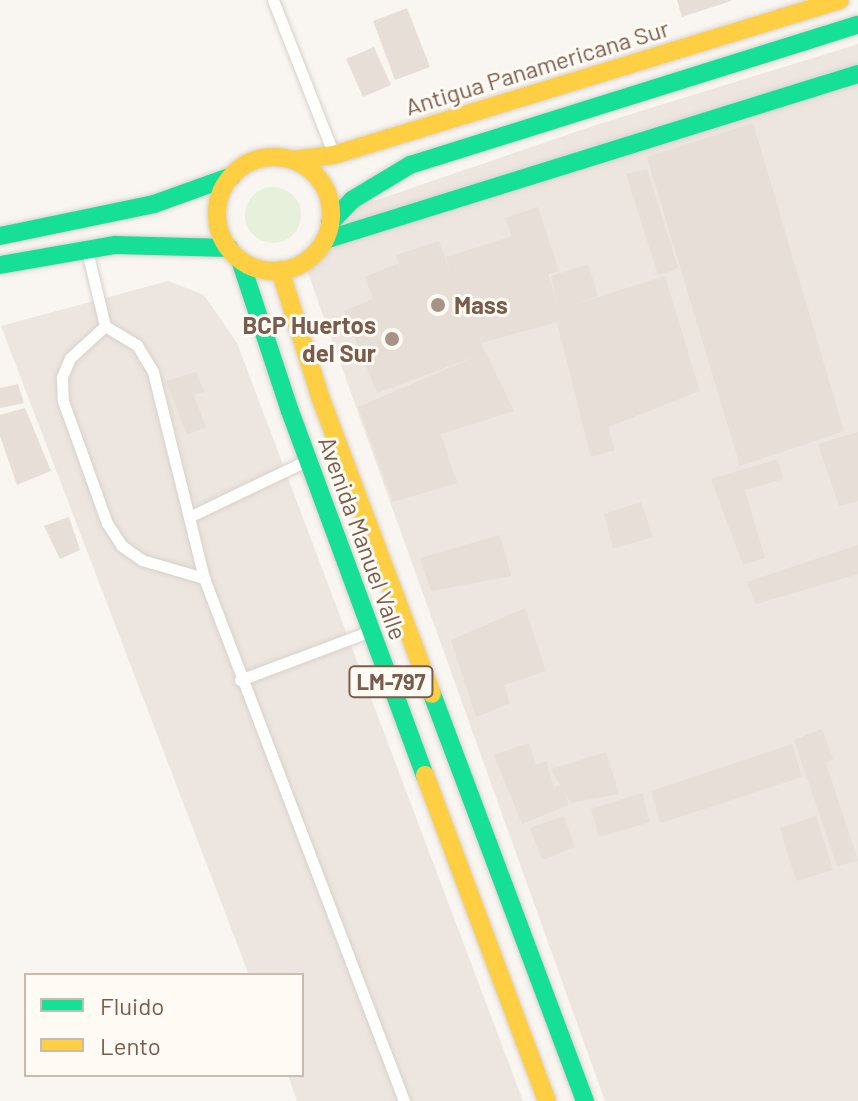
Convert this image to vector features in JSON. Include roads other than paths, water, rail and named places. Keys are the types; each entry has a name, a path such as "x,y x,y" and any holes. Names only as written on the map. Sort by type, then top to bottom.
{"main road":[{"name":"Antigua Panamericana Sur","path":"293,160 334,155 840,0"},
{"path":"0,265 85,248 234,254 280,270 303,263 352,200 410,165 858,25"},
{"path":"327,232 858,74"},
{"path":"0,236 80,221 190,194 232,176 260,159 293,160 319,178 331,207 327,232"},
{"name":"LM-797","path":"232,176 217,220 234,254"},
{"name":"Avenida Manuel Valle","path":"234,254 547,1101"},
{"name":"Avenida Manuel Valle","path":"280,270 283,292 321,399 585,1101"},
{"path":"290,411 321,399"}],"lane":[{"path":"273,0 334,155"},
{"path":"80,221 105,326 137,345 153,372 204,578 240,680 404,1101"},
{"path":"105,326 70,358 62,377 63,401 107,523 122,546 142,560 204,578"},
{"path":"191,516 308,460"},
{"path":"240,680 372,630"}],"place":[{"name":"Mass","path":"438,305"},
{"name":"BCP Huertos del Sur","path":"392,339"}]}
